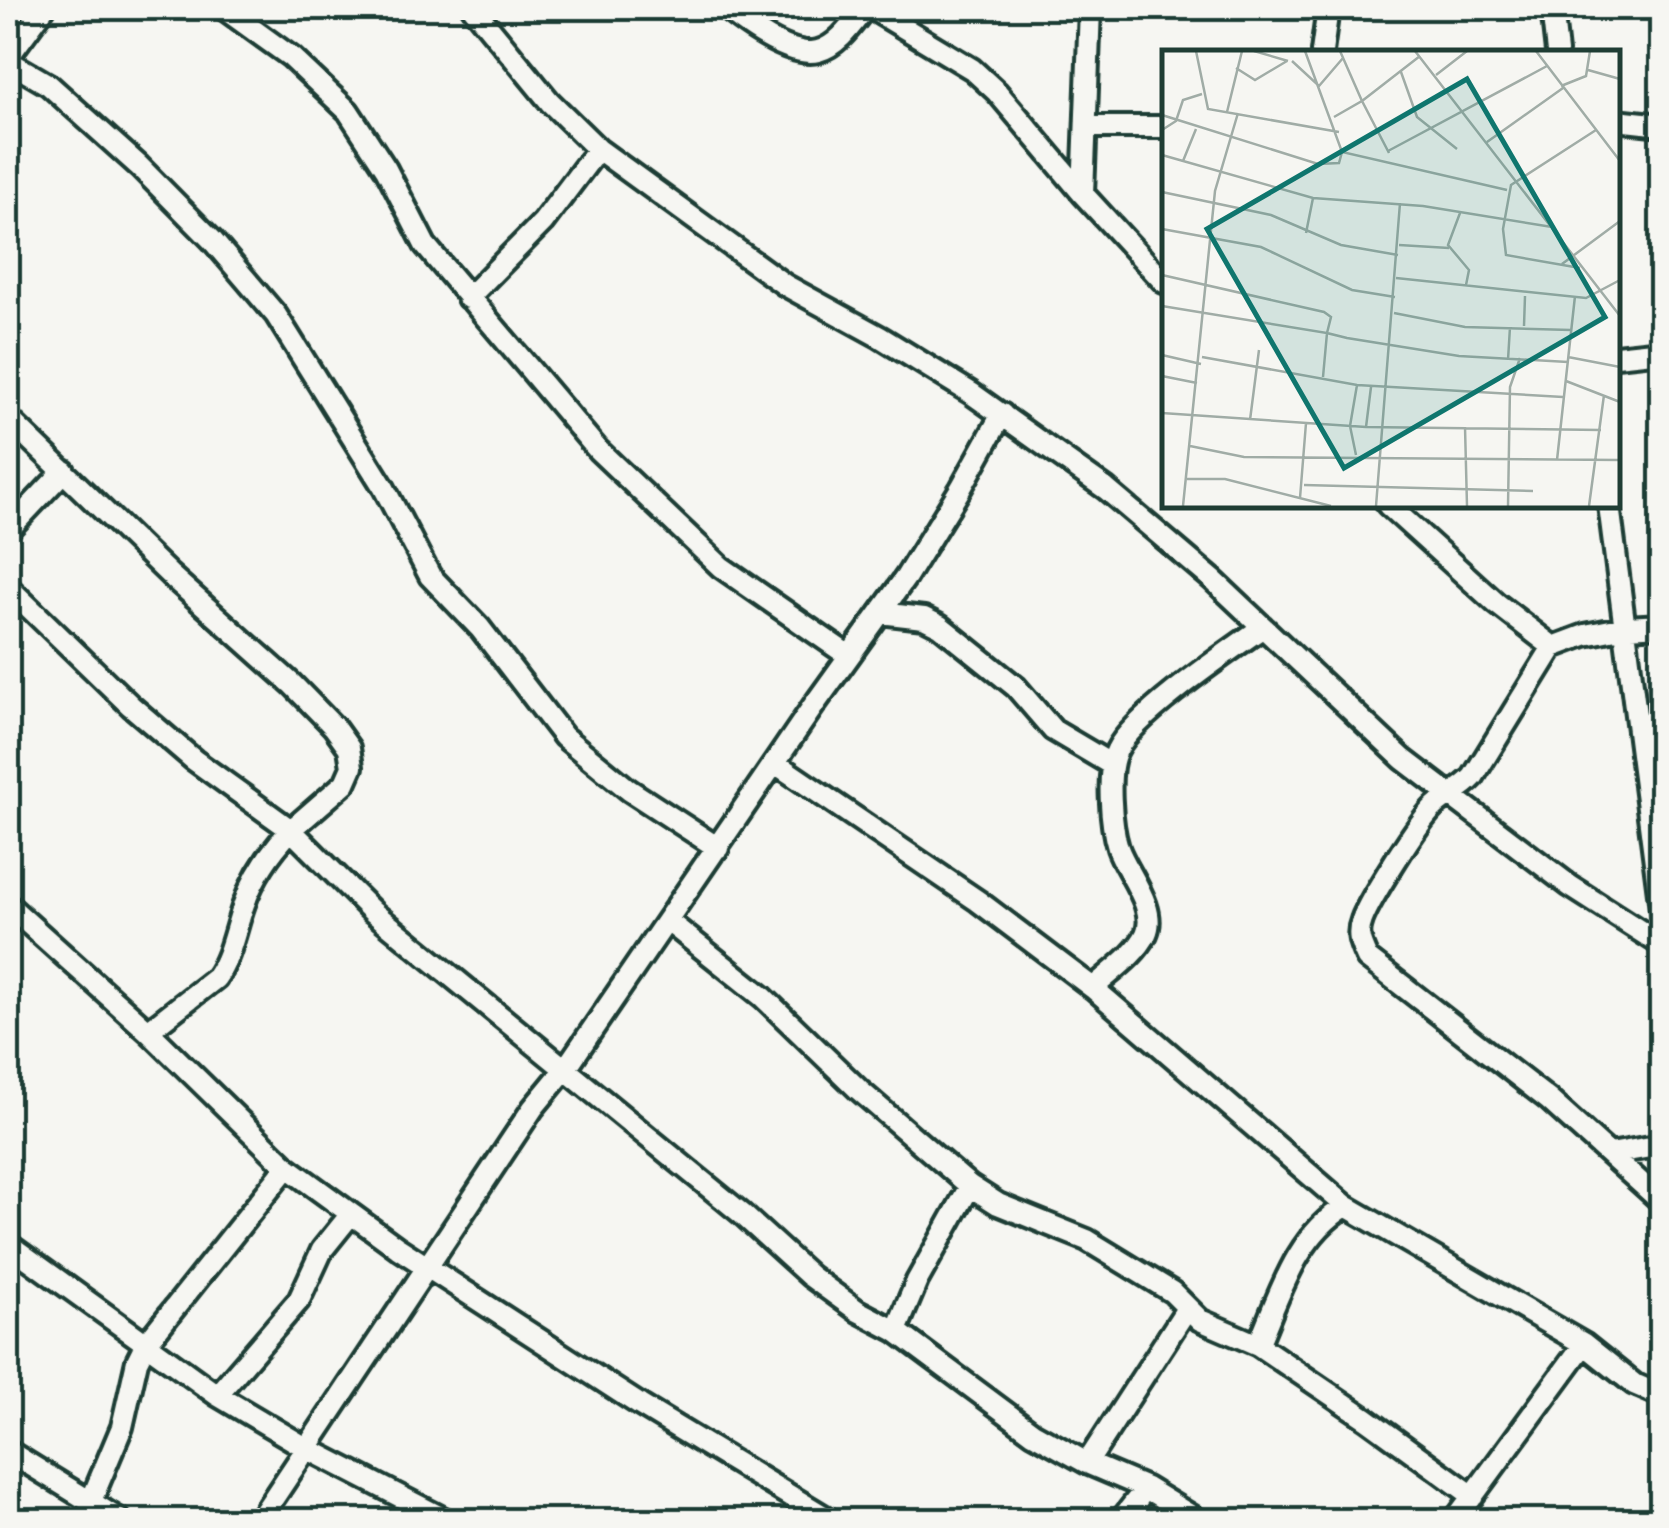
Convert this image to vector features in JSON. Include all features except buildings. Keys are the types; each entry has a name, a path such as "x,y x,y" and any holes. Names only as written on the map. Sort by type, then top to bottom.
{"street":[{"path":"44,8 8,59 49,85 140,166 212,240 276,316 384,488 430,576 480,628 564,736 629,790 718,848"},
{"path":"224,8 290,57 348,111 386,169 425,244 598,450 722,567 848,656"},
{"path":"473,8 550,102 598,149 785,285 880,337 1002,414 1106,489 1263,627 1403,759 1584,895 1662,945"},
{"path":"725,8 748,27 789,48 817,51 842,36 868,8 972,69 997,92 1082,194 1162,280"},
{"path":"1082,194 1090,8"},
{"path":"1322,50 1328,8"},
{"path":"1552,8 1557,50"},
{"path":"1619,120 1662,125"},
{"path":"1087,127 1162,127"},
{"path":"468,298 543,222 598,149"},
{"path":"1619,356 1662,351"},
{"path":"259,1520 533,1108 566,1068 774,762 906,577 1002,414"},
{"path":"8,418 170,575 292,684 349,748 352,767 344,783 264,860 245,900 224,968 148,1031"},
{"path":"8,530 64,470"},
{"path":"1391,508 1496,603 1554,646"},
{"path":"1609,508 1662,916"},
{"path":"8,587 156,728 291,830 373,912 742,1214 810,1276 896,1331 1032,1433 1087,1464 1146,1488 1198,1520"},
{"path":"880,613 924,618 940,626 1016,687 1053,730 1112,765"},
{"path":"1662,626 1626,627 1554,646 1487,757 1463,788 1437,804 1424,818 1362,920 1358,940 1368,958 1549,1100 1662,1202"},
{"path":"1093,988 1145,938 1149,926 1113,831 1112,765 1117,749 1128,734 1201,671 1263,627"},
{"path":"774,762 978,901 1093,988 1346,1206 1584,1344 1634,1384 1662,1396"},
{"path":"8,906 148,1031 287,1168 429,1267 640,1405 830,1520"},
{"path":"668,922 763,997 901,1128 970,1186 998,1204 1087,1240 1172,1292 1200,1320 1258,1345 1473,1496"},
{"path":"1610,1154 1662,1145"},
{"path":"91,1501 122,1427 144,1345 287,1168"},
{"path":"896,1331 918,1281 970,1186"},
{"path":"1258,1345 1308,1237 1326,1218 1346,1206"},
{"path":"217,1395 299,1300 322,1250 351,1214"},
{"path":"8,1244 217,1395 308,1449 446,1520"},
{"path":"1087,1464 1186,1310"},
{"path":"1455,1520 1584,1344"},
{"path":"8,1452 120,1520"},
{"path":"1122,1520 1146,1488"}]}
